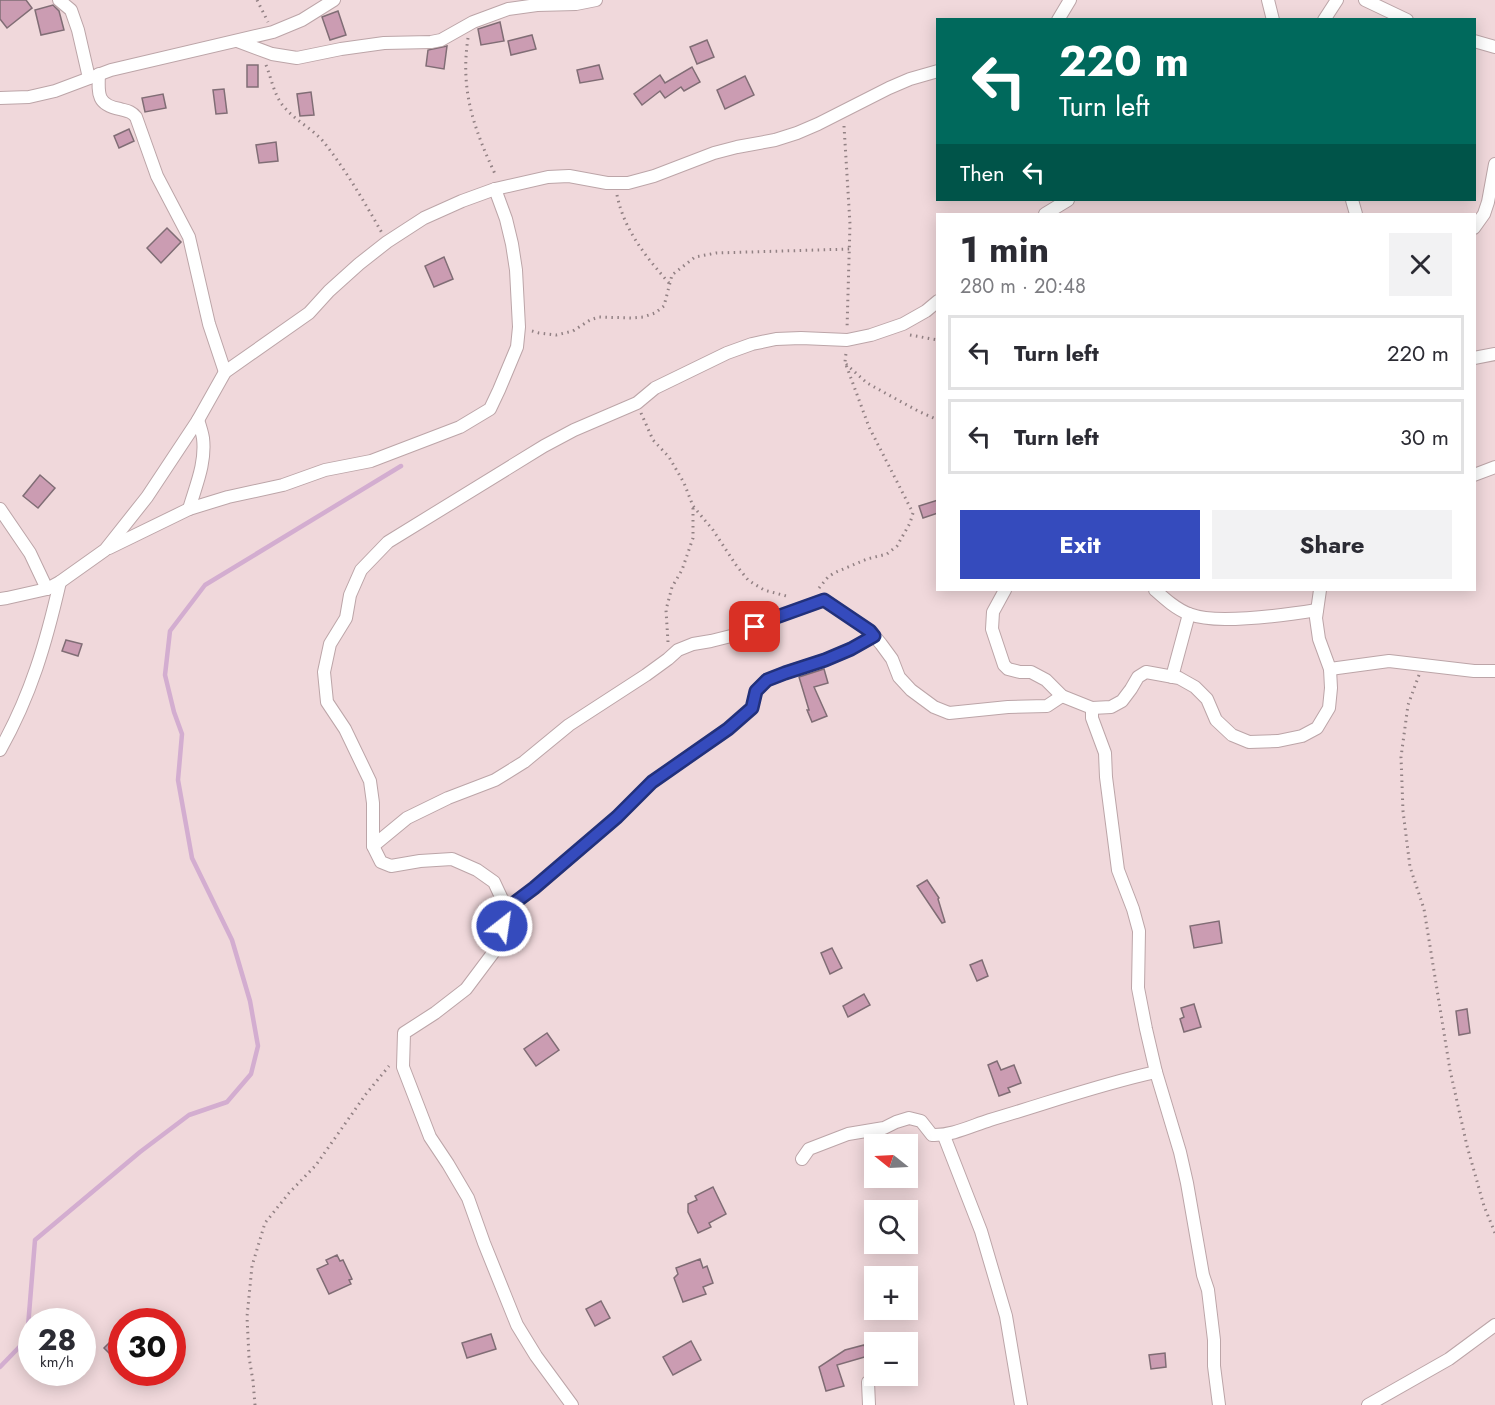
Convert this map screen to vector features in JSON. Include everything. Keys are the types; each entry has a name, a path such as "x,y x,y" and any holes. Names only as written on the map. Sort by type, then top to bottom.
{"street":[{"path":"59,0 71,10 100,99 104,104 129,111 136,117 156,176 189,237 209,324 225,372"},
{"path":"0,98 29,97 55,91 94,76 158,58 273,32 302,20 334,0"},
{"path":"237,41 272,54 297,58 384,43 431,42 441,40 473,22 508,9 596,0"},
{"path":"1059,18 1070,0"},
{"path":"1268,0 1272,18"},
{"path":"1325,18 1336,0"},
{"path":"1365,0 1403,18"},
{"path":"1476,41 1495,46"},
{"path":"105,550 147,497 198,420 225,372 309,313 359,264 424,218 462,201 498,189 548,177 569,176 628,183 654,176 714,153 775,140 796,133 889,88 936,72"},
{"path":"1476,225 1484,214 1488,202 1495,164"},
{"path":"0,599 47,589 105,550 189,509 228,497 283,485 325,470 370,461 460,428 490,409 516,347 519,327 516,270 498,189"},
{"path":"1047,213 1066,201"},
{"path":"572,1405 536,1356 517,1325 491,1263 468,1198 430,1137 403,1067 404,1033 466,989 493,953 502,926 502,899 494,882 477,870 452,859 391,866 381,862 373,846 374,803 370,781 345,729 327,702 324,672 330,644 346,618 350,595 361,570 388,542 544,446 574,430 637,403 655,388 727,353 776,339 847,340 871,335 903,324 936,303"},
{"path":"1476,358 1495,354"},
{"path":"189,509 202,470 203,438 198,420"},
{"path":"1476,474 1495,467"},
{"path":"0,509 30,553 47,589"},
{"path":"0,750 15,724 34,679 46,642 60,582"},
{"path":"1004,591 993,612 992,629 1004,665 1008,669 1031,672 1046,680 1062,696 1092,708 1111,707 1122,701 1138,677 1146,672 1179,678 1195,687 1207,699 1216,720 1232,735 1249,742 1278,741 1302,736 1317,728 1329,708 1330,669 1319,639 1316,618 1320,591"},
{"path":"1156,591 1165,600 1189,614 1211,619 1247,619 1317,610"},
{"path":"373,846 407,818 448,798 495,780 524,762 569,725 646,675 678,650 693,644 739,634 771,619 824,600 870,631 892,659 899,677 911,690 934,707 949,713 1047,706 1062,696"},
{"path":"1172,676 1189,614"},
{"path":"502,912 534,888 617,817 652,782 728,729 752,708 756,691 767,680 825,660 874,636"},
{"path":"1330,669 1389,661 1474,671 1495,671"},
{"path":"1092,708 1092,718 1105,753 1118,870 1140,931 1138,988 1156,1072 1180,1152 1203,1275 1208,1290 1214,1340 1214,1366 1220,1405"},
{"path":"802,1158 808,1149 848,1134 884,1128 909,1118 921,1121 932,1135 944,1136 1127,1078 1156,1072"},
{"path":"944,1136 981,1231 1006,1316 1021,1405"},
{"path":"1368,1405 1449,1359 1495,1325"},
{"path":"868,1386 868,1405"}],"path":[{"path":"257,0 273,32"},
{"path":"473,22 468,34 465,60 468,100 498,189"},
{"path":"263,59 279,100 327,146 387,242"},
{"path":"819,588 834,573 867,559 887,554 897,546 910,524 913,513 868,427 845,362 850,224 843,111"},
{"path":"615,183 624,217 638,247 669,283"},
{"path":"519,327 556,335 573,331 599,317 643,317 655,313 664,306 672,275 695,257 716,253 850,249"},
{"path":"845,362 867,383 936,419"},
{"path":"637,403 653,440 669,457 684,483 693,506 748,580 764,590 796,597"},
{"path":"668,659 666,610 672,587 682,570 693,538 693,506"},
{"path":"1423,665 1408,705 1401,757 1403,811 1410,867 1424,909 1450,1070 1467,1146 1484,1206 1495,1233"},
{"path":"255,1405 247,1317 252,1266 265,1223 316,1165 366,1094 403,1051"}],"building":[{"path":"0,0 26,0 32,8 7,28 0,19"},
{"path":"53,5 59,11 64,30 41,35 35,10"},
{"path":"338,11 346,35 330,40 322,17"},
{"path":"500,22 504,41 481,45 478,29"},
{"path":"532,35 536,49 511,55 508,41"},
{"path":"707,40 714,57 697,64 690,47"},
{"path":"447,46 444,69 426,66 428,50"},
{"path":"247,65 258,65 258,87 247,87"},
{"path":"599,65 603,79 580,83 577,70"},
{"path":"692,67 700,82 684,91 681,87 665,98 660,91 642,105 634,94 660,75 665,83"},
{"path":"745,76 754,95 725,109 717,90"},
{"path":"224,89 227,113 216,114 213,90"},
{"path":"311,92 314,115 300,116 297,94"},
{"path":"163,94 166,108 145,112 142,98"},
{"path":"129,129 134,141 119,148 114,136"},
{"path":"276,142 278,161 259,163 256,145"},
{"path":"167,228 181,242 161,263 147,248"},
{"path":"444,257 453,279 434,287 425,266"},
{"path":"40,475 55,488 38,508 23,496"},
{"path":"936,501 936,514 923,518 919,506"},
{"path":"66,640 82,644 78,656 62,651"},
{"path":"824,669 828,683 814,687 827,716 812,722 799,677"},
{"path":"927,880 939,898 945,922 942,923 917,886"},
{"path":"1219,921 1222,943 1194,948 1190,926"},
{"path":"832,948 842,968 830,974 821,953"},
{"path":"982,960 988,976 977,981 970,965"},
{"path":"864,994 870,1005 848,1017 843,1006"},
{"path":"1194,1004 1201,1027 1184,1032 1180,1019 1184,1017 1181,1008"},
{"path":"1467,1009 1470,1033 1459,1035 1456,1011"},
{"path":"547,1033 559,1050 536,1066 524,1049"},
{"path":"997,1061 1001,1070 1014,1065 1021,1083 1008,1088 1010,1092 999,1096 988,1065"},
{"path":"713,1187 726,1214 709,1223 711,1227 698,1233 688,1212 688,1204 697,1200 695,1196"},
{"path":"337,1255 340,1261 343,1260 352,1279 349,1280 351,1284 329,1294 317,1269 328,1264 326,1260"},
{"path":"700,1259 703,1268 707,1266 713,1283 703,1287 706,1294 683,1302 674,1278 678,1274 676,1268"},
{"path":"601,1301 610,1318 595,1326 586,1309"},
{"path":"491,1334 496,1349 467,1358 462,1343"},
{"path":"691,1341 701,1360 673,1375 663,1357"},
{"path":"864,1345 864,1357 837,1365 844,1386 826,1391 819,1367 845,1350"},
{"path":"1165,1353 1166,1367 1151,1369 1149,1355"}],"waterway":[{"path":"0,1367 27,1339 35,1240 140,1152 189,1115 227,1102 251,1074 258,1046 250,1001 232,940 192,858 178,780 182,734 165,675 170,631 205,585 401,466"}],"route":[{"path":"502,926 502,912 534,888 617,817 652,782 728,729 752,708 756,691 767,680 825,660 874,636 824,600 755,627"}]}
